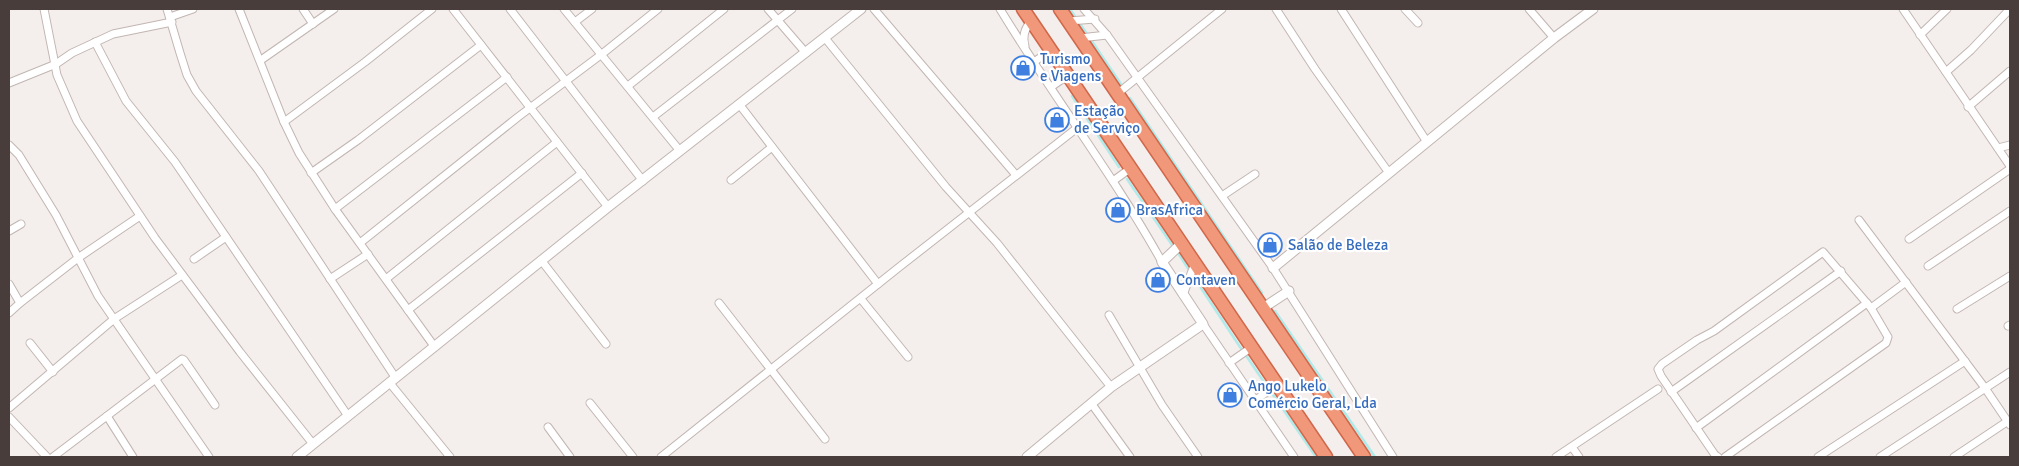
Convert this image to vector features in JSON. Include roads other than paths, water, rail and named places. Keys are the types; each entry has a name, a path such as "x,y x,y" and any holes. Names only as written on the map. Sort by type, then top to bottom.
{"highway":[{"path":"1023,9 1326,457"},
{"path":"1060,9 1364,457"}],"street":[{"path":"44,9 57,74 77,121 182,275 312,444"},
{"path":"167,9 187,75 196,90 256,166 330,279 392,379 450,457"},
{"path":"9,83 56,64 113,34 171,20 193,9"},
{"path":"239,9 284,122 299,153 335,210 434,346"},
{"path":"303,9 313,24"},
{"path":"260,60 334,9"},
{"path":"284,122 432,9"},
{"path":"453,9 608,207"},
{"path":"510,9 644,180"},
{"path":"564,9 680,151"},
{"path":"575,22 592,9"},
{"path":"360,243 658,9"},
{"path":"628,86 724,9"},
{"path":"768,9 806,53"},
{"path":"653,117 792,9"},
{"path":"297,457 608,207 861,9"},
{"path":"874,9 1016,175"},
{"path":"1000,9 1113,181 1183,295 1294,457"},
{"path":"1084,9 1095,19 1107,35 1289,291 1393,457"},
{"path":"1117,94 1222,9"},
{"path":"1276,9 1315,69 1388,173"},
{"path":"1341,9 1427,142"},
{"path":"1405,9 1418,23"},
{"path":"1529,9 1554,38"},
{"path":"1273,268 1554,38 1593,9"},
{"path":"1903,9 2010,167 1909,239"},
{"path":"1920,35 1947,9"},
{"path":"1946,72 1971,50 2010,9"},
{"path":"1068,21 1095,19"},
{"path":"1027,51 1024,36 1026,26 1031,21"},
{"path":"1080,38 1107,35"},
{"path":"825,38 946,187 997,243 1111,387"},
{"path":"95,42 126,101 175,162 348,416"},
{"path":"311,173 358,140 480,45"},
{"path":"1034,62 1051,50"},
{"path":"1968,107 2010,71"},
{"path":"1051,87 1068,75"},
{"path":"335,210 507,77"},
{"path":"739,104 878,284"},
{"path":"661,457 1077,128"},
{"path":"386,279 557,142"},
{"path":"9,145 19,155 56,215 92,286 209,457"},
{"path":"1998,148 2010,145"},
{"path":"731,180 772,147"},
{"path":"1113,181 1131,168"},
{"path":"408,310 582,173"},
{"path":"1222,196 1255,174"},
{"path":"1928,266 2010,211"},
{"path":"9,313 78,258 140,216"},
{"path":"1859,220 2009,423 1954,457"},
{"path":"9,231 21,224"},
{"path":"194,259 226,237"},
{"path":"1162,262 1182,243"},
{"path":"1718,457 1696,428 1658,369 1669,359 1714,330 1817,254 1823,252 1827,254 1869,305 1888,337 1886,343 1726,457"},
{"path":"330,279 368,254"},
{"path":"542,260 606,344"},
{"path":"1183,295 1196,263"},
{"path":"1672,392 1841,271"},
{"path":"9,408 114,319 182,275"},
{"path":"1957,309 2010,276"},
{"path":"1696,428 1869,305 1906,282"},
{"path":"9,284 20,303"},
{"path":"1263,308 1289,291"},
{"path":"861,299 908,357"},
{"path":"719,303 825,439"},
{"path":"1110,315 1162,405 1198,457"},
{"path":"1027,457 1111,387 1203,324"},
{"path":"30,342 52,372"},
{"path":"1229,362 1252,347"},
{"path":"53,457 183,359 215,405"},
{"path":"1818,457 1965,361"},
{"path":"1880,457 2010,372"},
{"path":"1254,400 1278,385"},
{"path":"1556,457 1658,389"},
{"path":"590,403 633,457"},
{"path":"1091,403 1130,457"},
{"path":"107,416 134,457"},
{"path":"9,417 47,457"},
{"path":"548,427 570,457"},
{"path":"1572,447 1579,457"}],"waterway":[{"path":"1070,9 1123,87"},
{"path":"1072,96 1119,167"},
{"path":"1130,98 1262,293"},
{"path":"1127,179 1172,245"},
{"path":"1178,253 1189,270"},
{"path":"1195,279 1242,350"},
{"path":"1275,311 1375,457"},
{"path":"1247,357 1268,388"},
{"path":"1271,392 1316,457"}],"place":[{"name":"Turismo e Viagens","path":"1023,68"},
{"name":"Estação de Serviço","path":"1057,120"},
{"name":"BrasAfrica","path":"1118,210"},
{"name":"Salão de Beleza","path":"1270,245"},
{"name":"Contaven","path":"1158,280"},
{"name":"Ango Lukelo Comércio Geral, Lda","path":"1230,395"}]}
